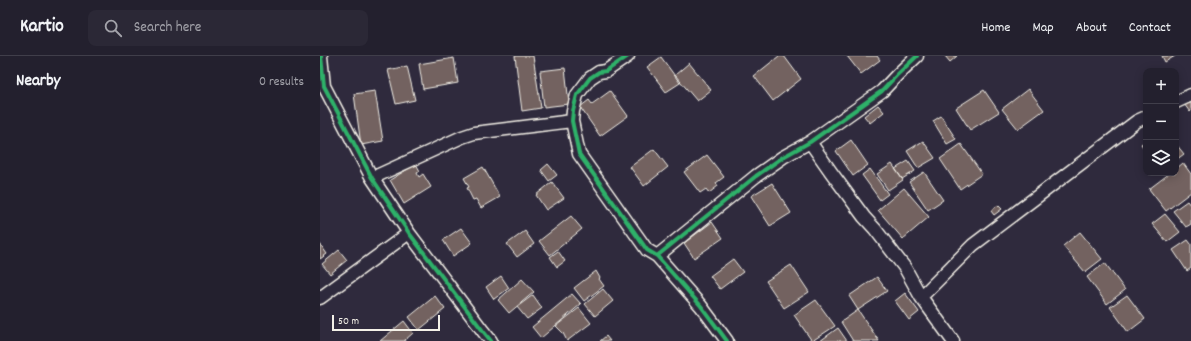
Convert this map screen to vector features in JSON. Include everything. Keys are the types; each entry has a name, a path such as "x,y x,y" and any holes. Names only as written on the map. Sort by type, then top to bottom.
{"street":[{"path":"321,56 322,87 372,178 409,233 491,341"},
{"path":"628,56 606,71 599,72 590,78 577,95 572,122 579,154 646,250 657,256 701,306 727,341"},
{"path":"657,256 756,176 783,157 810,142 882,91 917,56"},
{"path":"1179,101 1191,95"},
{"path":"921,297 973,244 1137,121 1143,118"},
{"path":"372,178 462,136 474,132 572,122"},
{"path":"810,142 859,211 905,268 921,297 953,341"},
{"path":"320,298 409,233"}],"building":[{"path":"515,56 533,56 541,108 522,111"},
{"path":"779,56 784,56 801,79 773,101 754,76"},
{"path":"847,56 877,56 880,60 861,74"},
{"path":"945,56 957,56 950,62"},
{"path":"1162,56 1175,56 1165,62"},
{"path":"661,57 680,83 666,92 647,67"},
{"path":"454,58 458,83 423,89 419,64"},
{"path":"689,63 711,90 697,101 675,75"},
{"path":"407,66 415,100 396,104 388,70"},
{"path":"565,68 569,104 544,107 540,71"},
{"path":"1028,89 1044,110 1018,129 1002,109"},
{"path":"984,90 999,112 970,130 956,108"},
{"path":"375,91 383,141 361,145 354,94"},
{"path":"610,91 628,116 600,136 580,107 589,100 592,104"},
{"path":"1191,99 1191,111 1190,112 1184,104"},
{"path":"878,105 884,112 870,123 864,116"},
{"path":"941,116 956,139 947,144 933,121"},
{"path":"851,140 868,165 853,176 836,151"},
{"path":"923,141 935,158 918,168 907,151"},
{"path":"961,144 982,174 960,189 940,159"},
{"path":"1179,148 1184,154 1179,158"},
{"path":"654,149 668,167 644,186 630,167"},
{"path":"707,155 724,177 716,183 718,186 709,193 706,189 700,193 684,172"},
{"path":"908,161 915,171 902,179 895,169"},
{"path":"1183,163 1191,174 1191,192 1166,211 1149,189 1166,176 1179,176 1179,166"},
{"path":"416,164 420,171 417,173 419,177 423,174 431,187 404,204 390,180"},
{"path":"548,164 557,175 549,181 541,170"},
{"path":"892,164 903,180 888,190 877,174"},
{"path":"483,167 500,197 481,208 476,199 473,200 467,188 469,187 464,178"},
{"path":"870,169 888,194 880,200 862,175"},
{"path":"924,172 943,200 928,210 909,182"},
{"path":"552,182 564,198 546,210 536,195"},
{"path":"772,183 791,213 770,226 751,196"},
{"path":"904,188 929,217 903,239 878,210"},
{"path":"1187,201 1191,206 1191,224 1186,227 1173,211"},
{"path":"998,205 1002,209 994,215 991,211"},
{"path":"1165,214 1180,232 1167,242 1152,224"},
{"path":"571,216 582,229 550,255 539,241"},
{"path":"712,222 723,238 694,258 684,243"},
{"path":"461,228 472,243 453,256 443,240"},
{"path":"525,231 534,244 517,257 507,244"},
{"path":"1080,232 1102,259 1085,272 1063,246"},
{"path":"1188,240 1191,244 1191,268 1187,271 1173,250"},
{"path":"320,244 327,254 320,259"},
{"path":"339,250 347,260 330,274 322,264"},
{"path":"558,251 565,261 557,267 550,257"},
{"path":"733,259 743,272 720,289 710,276"},
{"path":"1105,263 1125,290 1107,304 1087,277"},
{"path":"791,265 809,292 784,308 766,281"},
{"path":"596,271 604,286 584,301 574,288"},
{"path":"501,276 509,288 494,299 486,287"},
{"path":"877,277 887,291 858,310 849,296"},
{"path":"522,279 534,292 509,313 498,300"},
{"path":"603,289 613,301 595,316 585,304"},
{"path":"905,293 919,312 909,320 895,301"},
{"path":"572,294 581,304 541,338 532,327"},
{"path":"533,295 542,308 527,319 517,307"},
{"path":"1127,295 1145,319 1128,332 1110,307"},
{"path":"435,296 445,309 419,330 409,317"},
{"path":"816,300 835,326 812,341 794,315"},
{"path":"579,308 591,323 567,341 563,333 556,326"},
{"path":"858,310 879,341 853,341 841,322"},
{"path":"404,321 413,333 404,341 380,341"},
{"path":"838,328 847,341 820,341"},
{"path":"606,336 610,341 600,341"}],"cycle path":[{"path":"321,56 324,86 372,178 409,233 491,341"},
{"path":"628,56 606,71 599,72 590,78 577,95 572,121 579,154 647,250 657,256 701,306 727,341"},
{"path":"657,256 756,176 783,157 810,142 882,91 917,56"}]}
